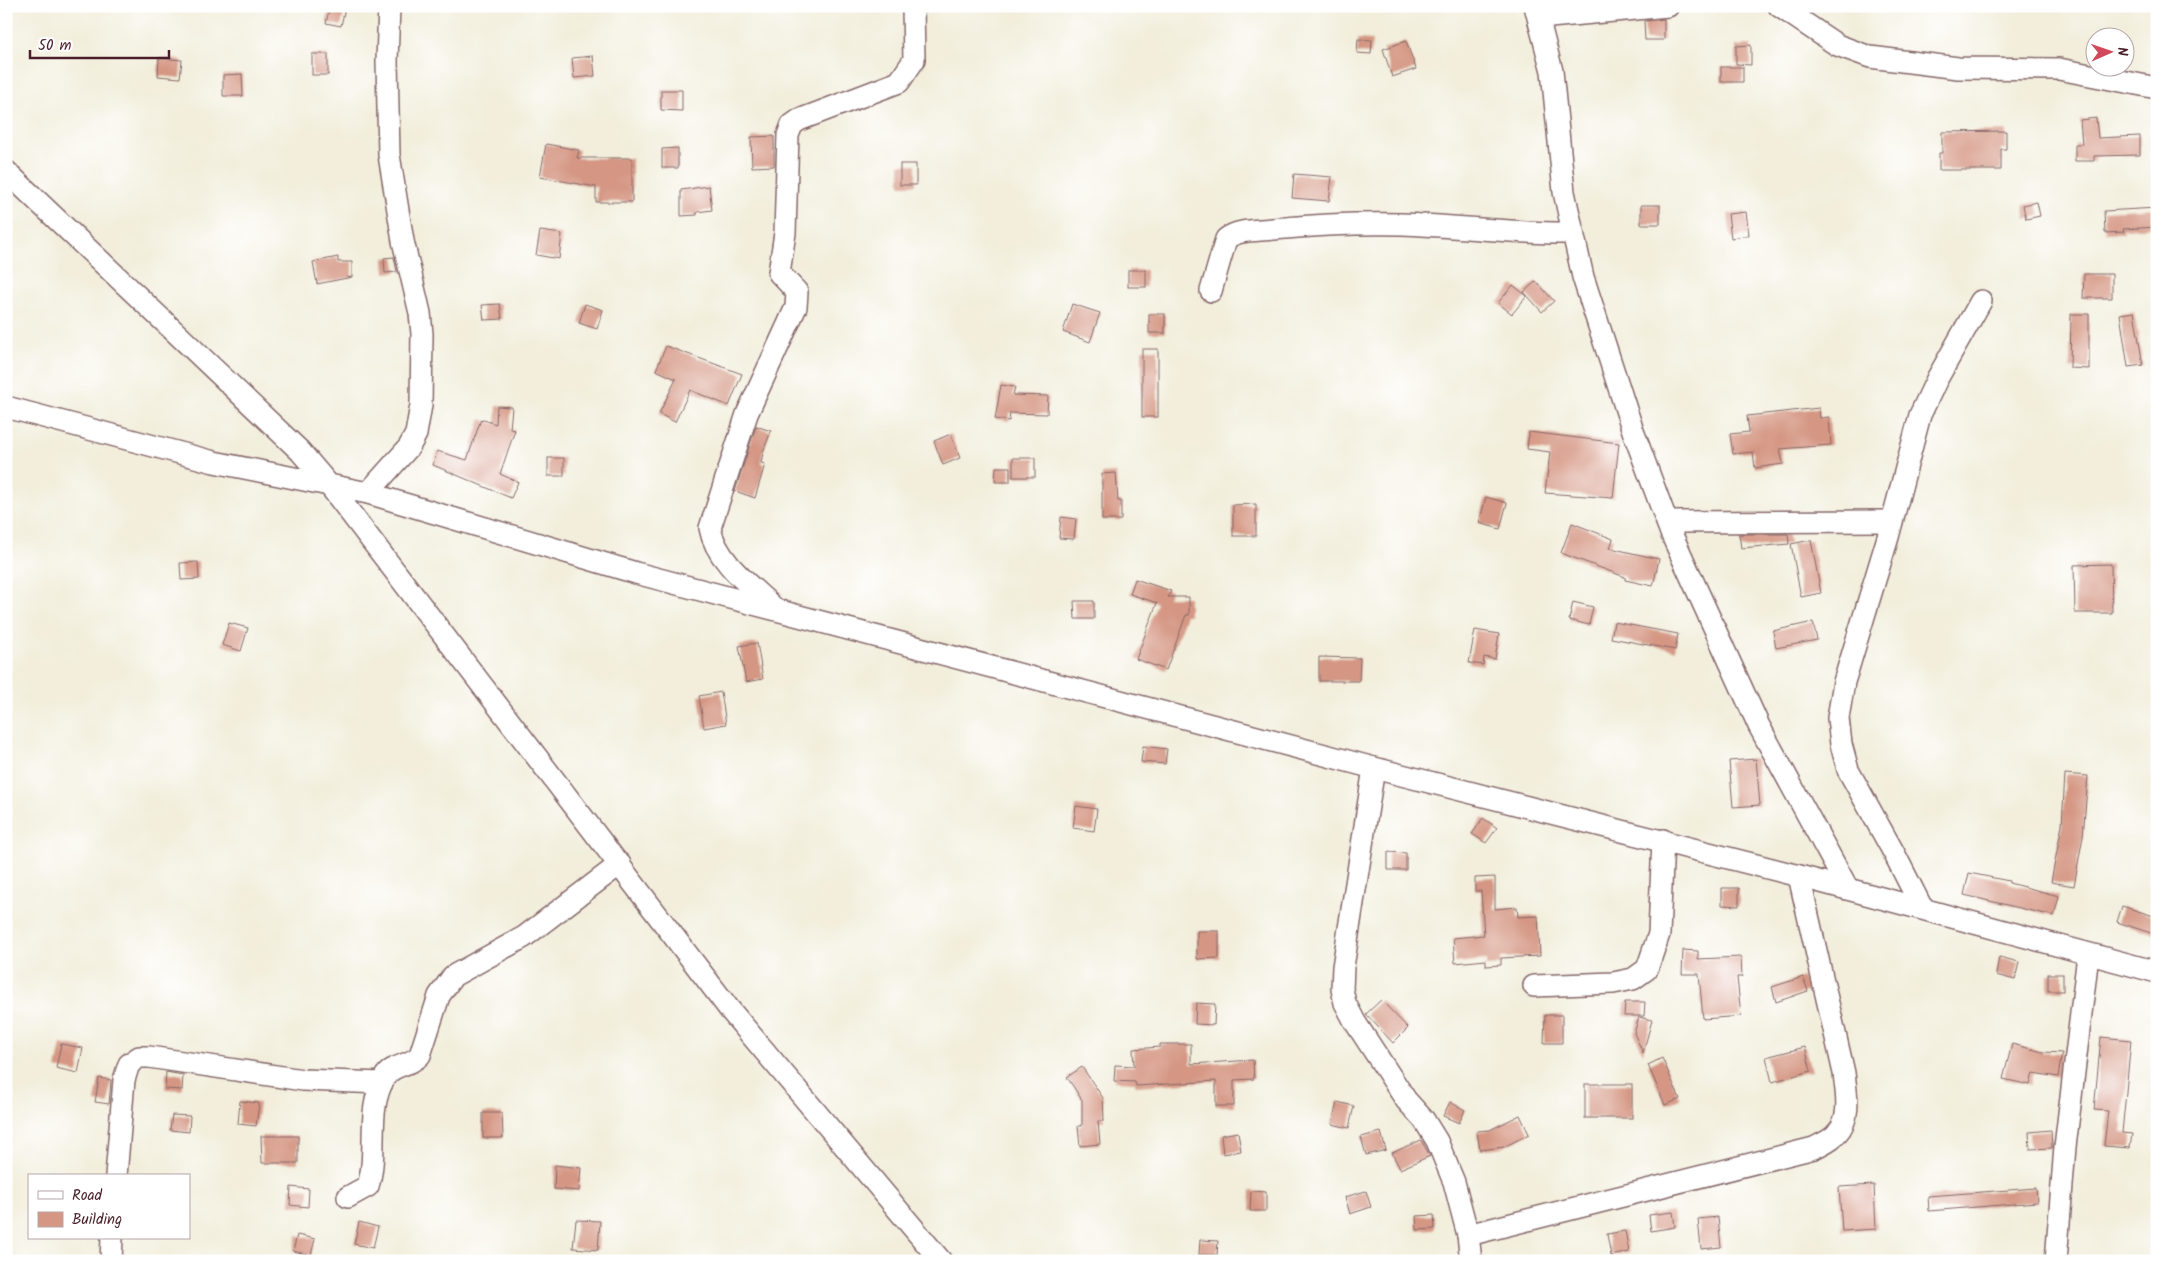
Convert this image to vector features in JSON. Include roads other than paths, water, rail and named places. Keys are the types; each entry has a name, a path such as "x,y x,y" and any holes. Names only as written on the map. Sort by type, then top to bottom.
{"street":[{"path":"368,493 409,447 416,434 421,405 422,334 420,313 403,242 389,156 387,61 389,6"},
{"path":"774,608 722,556 712,540 710,528 747,414 796,307 797,292 779,273 785,233 788,135 792,125 798,120 899,82 914,60 913,6"},
{"path":"1668,6 1537,12 1552,71 1564,192 1583,277 1633,431 1667,522 1759,726 1848,889"},
{"path":"1779,6 1836,45 1870,57 1958,68 2059,69 2157,88"},
{"path":"6,171 300,450 329,485 730,1010 941,1261"},
{"path":"1211,291 1222,247 1226,239 1240,232 1307,226 1375,224 1539,234 1573,233"},
{"path":"1922,908 1848,770 1841,744 1838,718 1844,682 1892,521 1920,415 1937,379 1981,301"},
{"path":"6,407 214,462 368,493 636,573 1374,768 1663,840 2157,972"},
{"path":"1667,522 1892,521"},
{"path":"1374,768 1344,958 1342,989 1345,1003 1355,1022 1406,1100 1424,1120 1437,1141 1454,1182 1468,1235 1471,1261"},
{"path":"1534,986 1613,983 1633,979 1648,969 1658,934 1663,840"},
{"path":"348,1197 368,1186 372,1174 374,1108 382,1083 391,1070 415,1061 420,1055 439,996 453,976 524,937 620,864"},
{"path":"1468,1235 1814,1148 1836,1135 1842,1125 1847,1104 1844,1073 1799,876"},
{"path":"2056,1261 2065,1147 2088,955"},
{"path":"116,1174 124,1080 129,1064 138,1058 149,1056 303,1080 382,1083"},
{"path":"111,1261 112,1240"}]}
